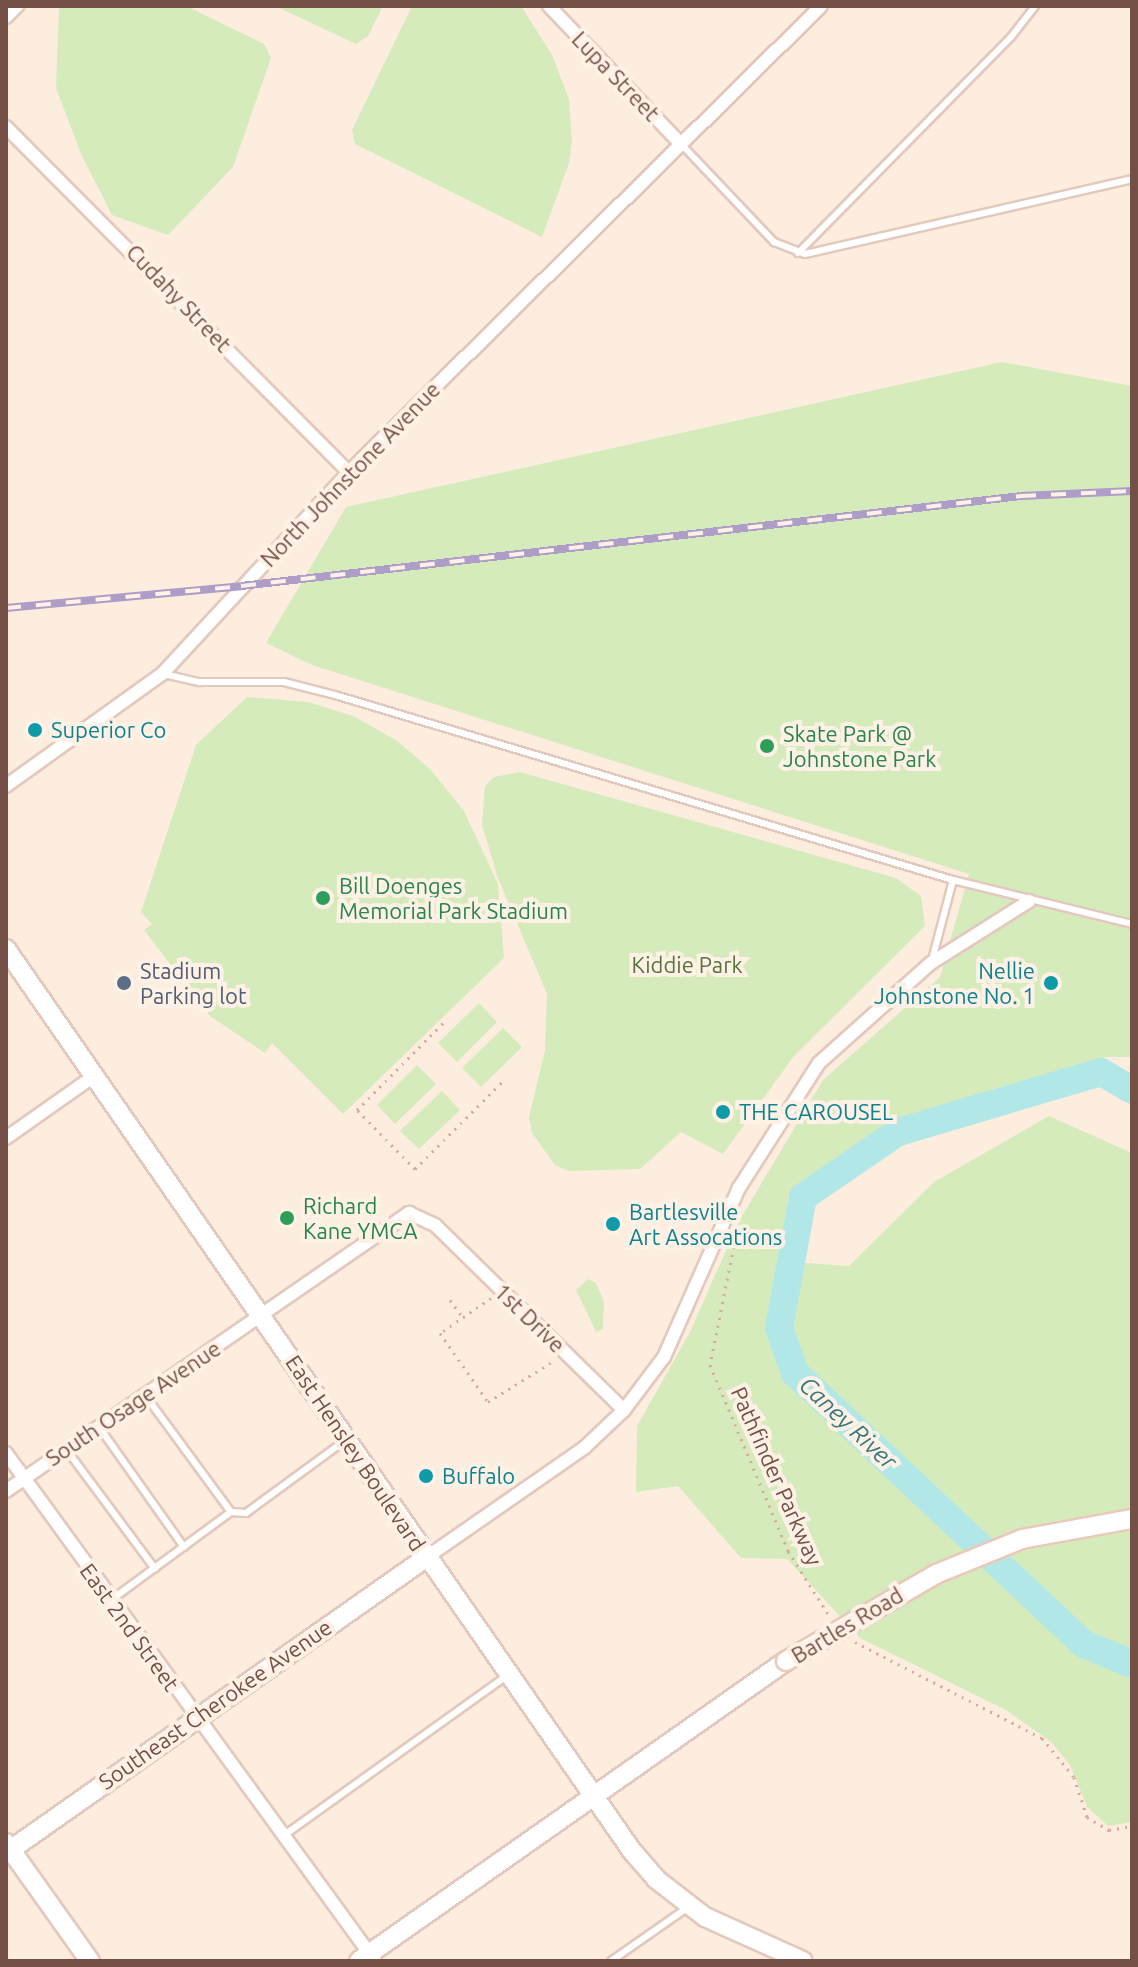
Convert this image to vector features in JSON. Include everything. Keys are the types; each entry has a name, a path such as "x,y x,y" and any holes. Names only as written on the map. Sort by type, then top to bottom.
{"main road":[{"name":"East Hensley Boulevard","path":"6,949 348,1439 508,1675 656,1879 689,1906 731,1933 803,1961"},
{"name":"Bartles Road","path":"368,1958 592,1794 786,1661 874,1606 1022,1539 1132,1519"},
{"name":"Southeast Cherokee Avenue","path":"8,1849 194,1716 427,1557"},
{"path":"8,1849 90,1961"}],"street":[{"path":"6,17 17,6"},
{"name":"Lupa Street","path":"549,6 682,145"},
{"name":"North Johnstone Avenue","path":"6,786 163,673 349,472 821,6"},
{"name":"Cudahy Street","path":"6,127 349,472"},
{"path":"427,1557 585,1447 624,1410 664,1357 734,1199 819,1063 931,963 1029,901"},
{"path":"6,1138 94,1076"},
{"name":"South Osage Avenue","path":"6,1491 261,1316 394,1220 409,1213 435,1225"},
{"name":"1st Drive","path":"435,1225 624,1410"},
{"name":"East 2nd Street","path":"6,1453 368,1958"}],"lane":[{"path":"798,253 1011,37 1035,6"},
{"path":"682,145 774,242 798,253 1132,179"},
{"path":"163,673 200,682 284,682 335,695 953,880 1132,924"},
{"path":"931,963 953,880"},
{"path":"145,1395 231,1512"},
{"path":"99,1427 184,1547"},
{"path":"111,1600 231,1512 246,1513 348,1439"},
{"path":"66,1449 155,1569"},
{"path":"283,1836 508,1675"},
{"path":"611,1961 689,1906"}],"path":[{"path":"447,1019 357,1110 415,1169 505,1079"},
{"name":"Pathfinder Parkway","path":"734,1199 738,1223 710,1365 788,1551 835,1624"},
{"path":"491,1298 440,1333 488,1402 554,1360"},
{"path":"450,1300 463,1317"},
{"path":"852,1640 1042,1738 1074,1777 1087,1817 1109,1830 1132,1826"}],"green space":[{"path":"59,6 186,6 264,44 271,58 233,167 168,235 112,215 81,154 56,88"},
{"path":"275,6 383,6 368,36 356,44"},
{"path":"412,6 521,6 552,55 569,99 572,139 569,163 542,237 355,144 352,130"},
{"path":"1002,362 1132,386 1132,1057 1106,1057 885,1124 789,1194 778,1261 849,1266 934,1182 1049,1116 1132,1153 1132,1822 1108,1826 1087,1807 1070,1765 1051,1742 1006,1710 860,1638 787,1559 741,1558 678,1486 636,1492 637,1426 690,1332 738,1223 823,1080 940,977 969,874 312,665 266,643 346,507"},
{"name":"Bill Doenges Memorial Park Stadium","path":"247,697 308,702 353,716 396,740 430,769 464,811 498,884 504,958 343,1114 272,1043 265,1053 210,1016 144,930 152,924 141,912 196,745"},
{"name":"Kiddie Park","path":"520,772 896,878 921,896 925,926 794,1056 723,1154 681,1132 640,1169 568,1171 555,1165 532,1133 529,1117 545,1050 547,994 498,878 482,825 485,786 494,777"},
{"path":"479,1003 497,1022 457,1062 438,1043"},
{"path":"503,1028 522,1047 481,1087 462,1068"},
{"path":"417,1065 436,1084 395,1124 377,1105"},
{"path":"442,1091 460,1110 419,1149 400,1131"},
{"path":"588,1279 596,1283 604,1302 603,1329 596,1332 576,1290"}],"waterway":[{"name":"Caney River","path":"1132,1090 1101,1072 898,1132 803,1197 779,1328 795,1373 1084,1644 1132,1664"}],"railway":[{"path":"6,608 241,586 1021,496 1132,491"}],"place":[{"name":"Superior Co","path":"35,730"},
{"name":"Skate Park @ Johnstone Park","path":"767,746"},
{"name":"Bill Doenges Memorial Park Stadium","path":"323,898"},
{"name":"Stadium Parking lot","path":"124,983"},
{"name":"Nellie Johnstone No. 1","path":"1051,983"},
{"name":"THE CAROUSEL","path":"723,1112"},
{"name":"Richard Kane YMCA","path":"287,1218"},
{"name":"Bartlesville Art Assocations","path":"613,1224"},
{"name":"Buffalo","path":"426,1476"}]}
